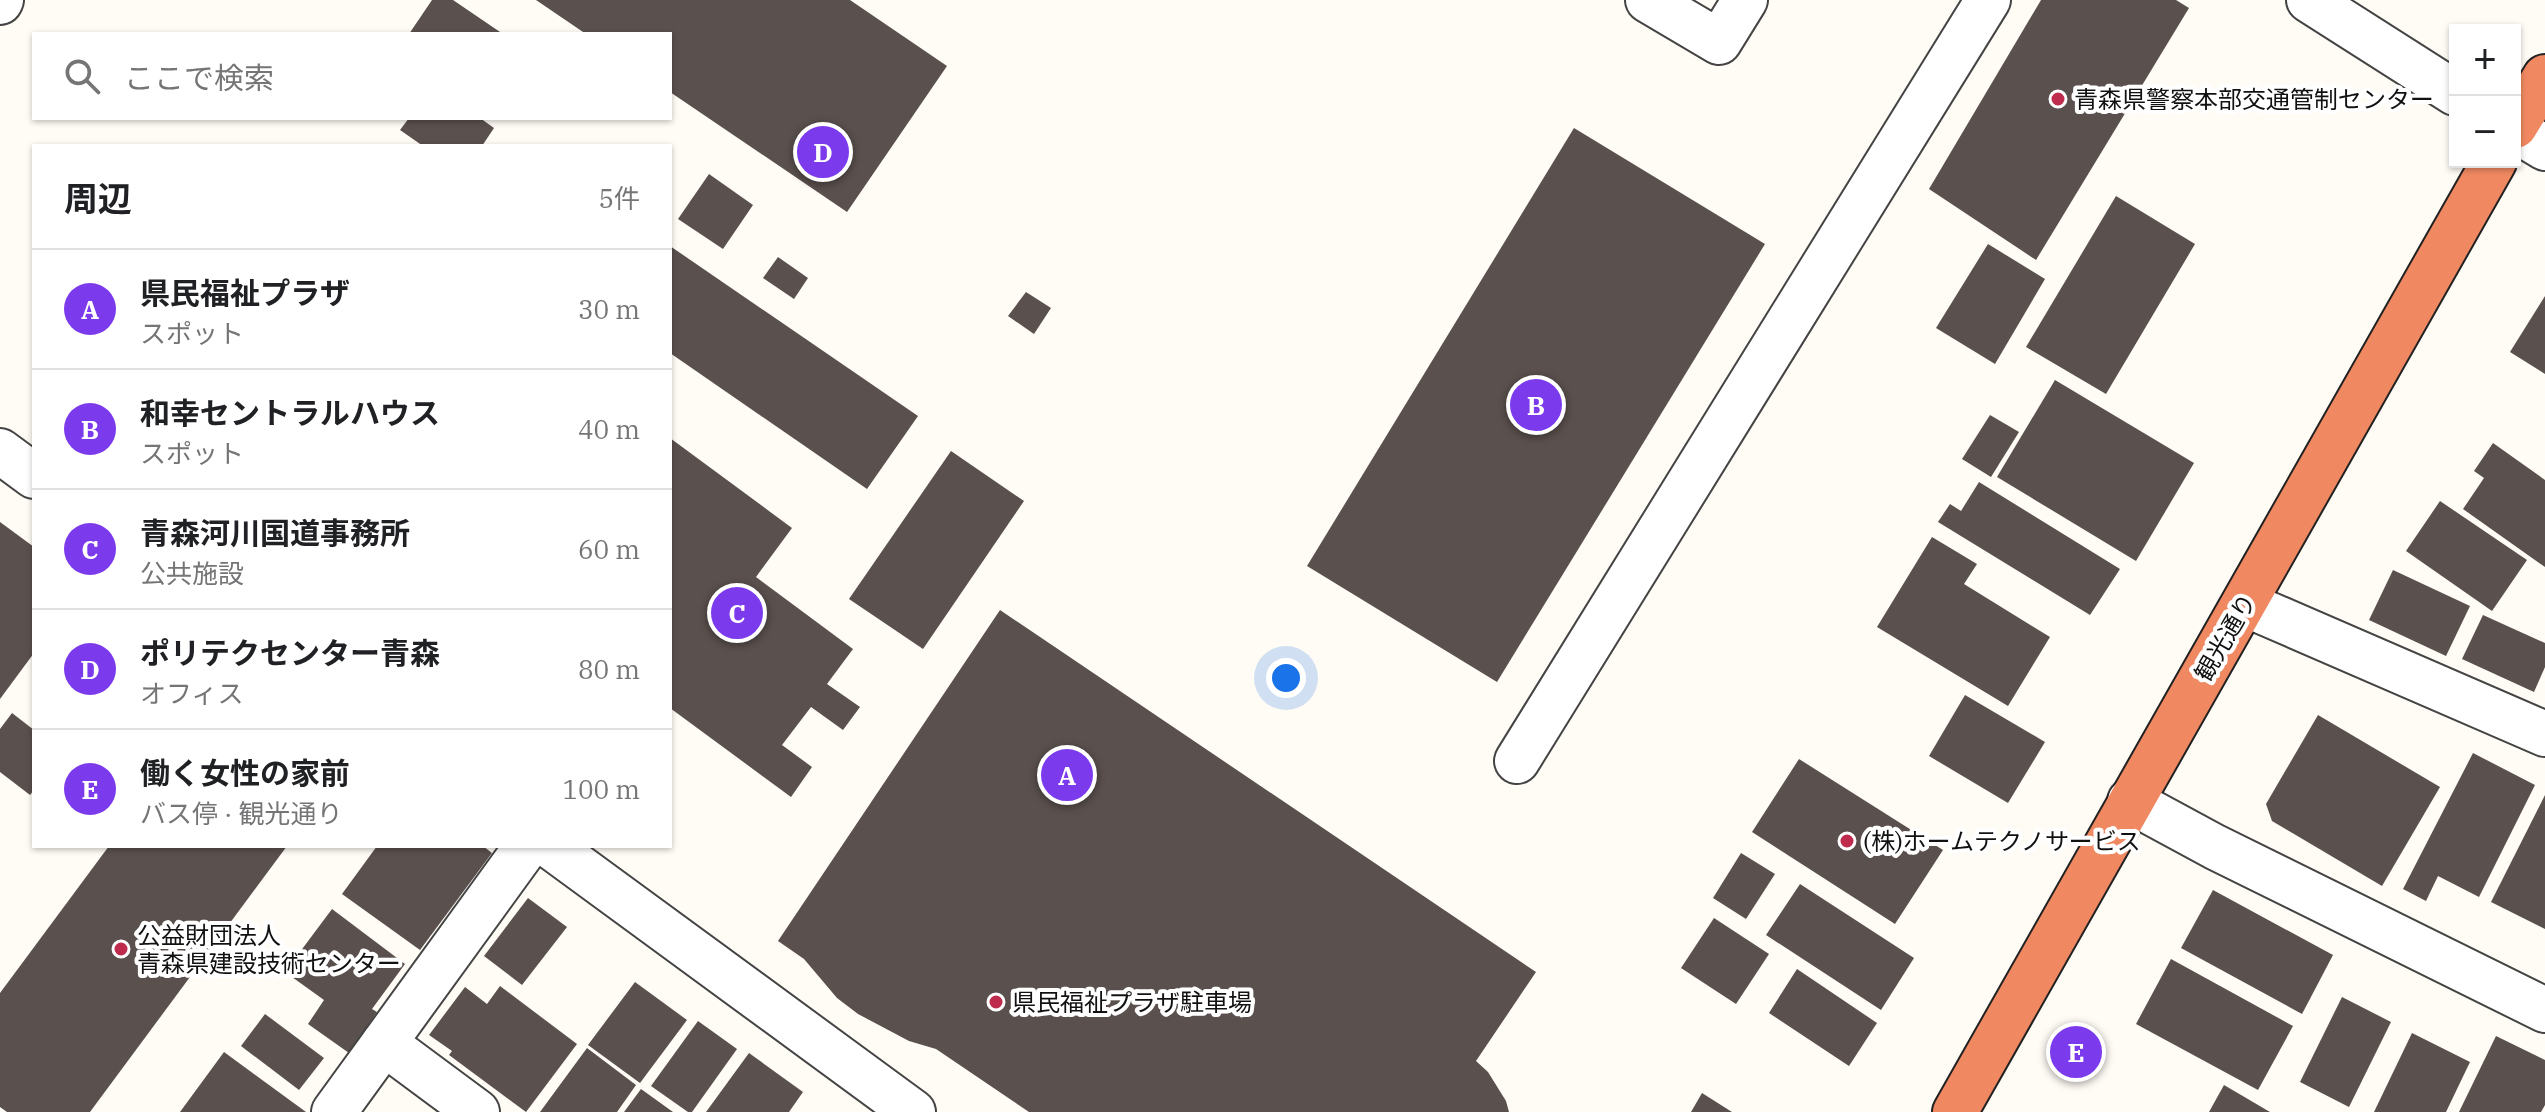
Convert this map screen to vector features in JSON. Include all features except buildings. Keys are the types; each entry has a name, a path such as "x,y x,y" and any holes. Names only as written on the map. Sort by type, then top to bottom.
{"highway":[{"path":"2521,118 2545,77"},
{"name":"観光通り","path":"1955,1112 2491,168"}],"street":[{"path":"1648,0 1719,42 1745,0"},
{"path":"1517,761 1988,0"},
{"path":"2309,0 2449,89"},
{"path":"2521,132 2545,148"},
{"path":"0,451 32,475"},
{"path":"2245,604 2545,734"},
{"path":"2130,801 2215,847 2545,1010"},
{"path":"334,1112 526,848"},
{"path":"553,848 913,1112"},
{"path":"384,1043 477,1112"}],"place":[{"name":"青森県警察本部交通管制センター","path":"2058,99"},
{"name":"ポリテクセンター青森","path":"823,152"},
{"name":"和幸セントラルハウス","path":"1536,405"},
{"name":"青森河川国道事務所","path":"737,613"},
{"name":"県民福祉プラザ","path":"1067,775"},
{"name":"(株)ホームテクノサービス","path":"1847,841"},
{"name":"公益財団法人 青森県建設技術センター","path":"121,949"},
{"name":"県民福祉プラザ駐車場","path":"996,1002"},
{"name":"働く女性の家前","path":"2076,1052"}]}
